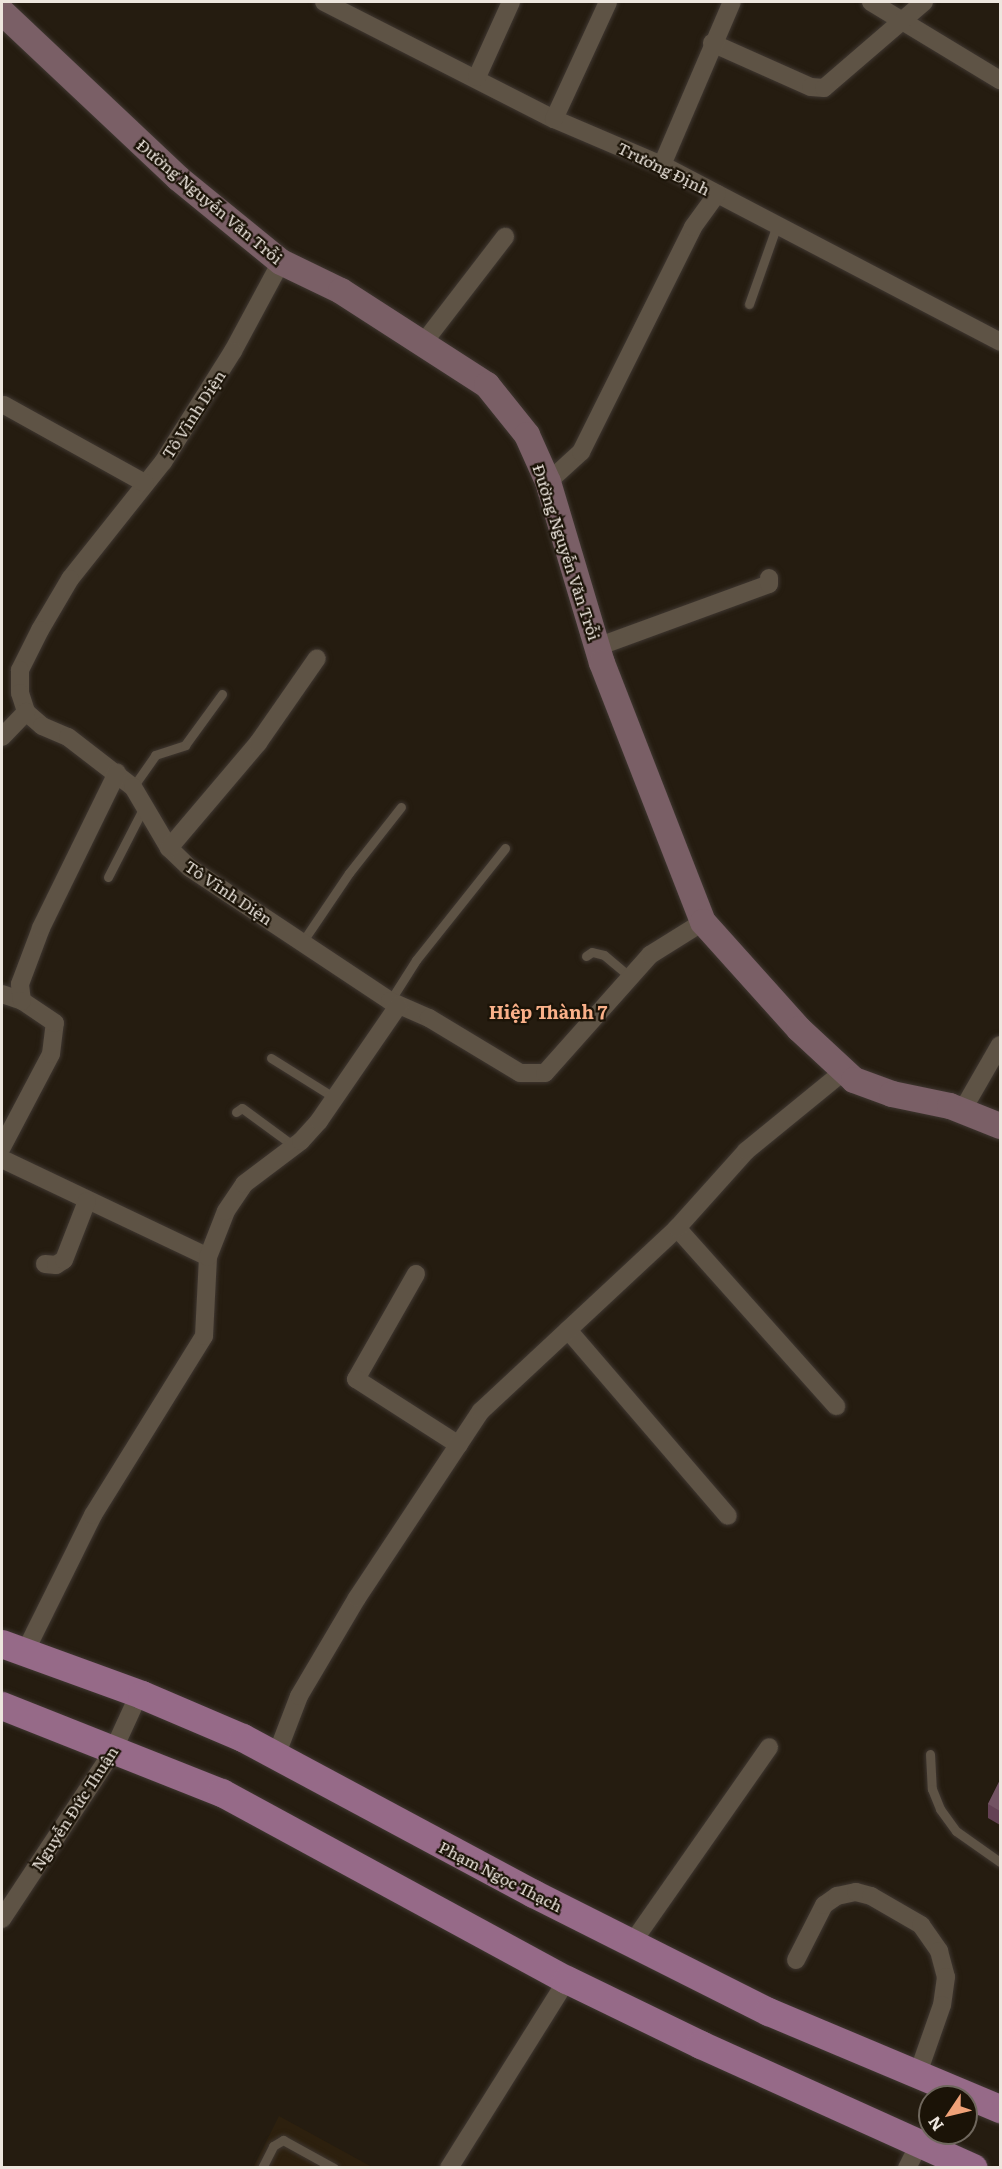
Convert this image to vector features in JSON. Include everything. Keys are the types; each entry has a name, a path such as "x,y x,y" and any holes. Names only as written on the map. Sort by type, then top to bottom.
{"main road":[{"name":"Phạm Ngọc Thạch","path":"14,1648 139,1694 276,1756 769,2012 918,2073 939,2085"},
{"path":"2,1706 112,1753 222,1793 567,1980 701,2045 918,2134"},
{"name":"Phạm Ngọc Thạch","path":"978,2104 1000,2109"},
{"path":"941,2145 971,2167"}],"street":[{"name":"Trương Định","path":"324,2 477,77 554,119 662,165 1000,342"},
{"path":"477,77 511,2"},
{"path":"554,119 608,2"},
{"path":"662,165 712,43 732,2"},
{"path":"871,2 1000,80"},
{"path":"712,43 811,87 824,88 924,2"},
{"name":"Đường Nguyễn Văn Trỗi","path":"2,12 178,178 281,262 341,291 424,342 487,385 527,435 548,482 597,647 663,829 703,922 799,1029 854,1080 892,1094 962,1110 1000,1126"},
{"path":"548,482 581,452 693,227 717,194"},
{"path":"424,342 506,237"},
{"name":"Tô Vĩnh Diện","path":"281,262 233,351 163,462 70,579 40,630 20,670 20,693 26,712 42,726 68,737 133,787 169,848 190,868 394,1003 429,1018 520,1073 545,1073 650,955 703,922"},
{"path":"4,405 145,483"},
{"path":"597,647 769,584 769,578"},
{"path":"169,848 258,743 317,658"},
{"path":"2,737 26,712"},
{"path":"22,1001 20,984 41,928 117,773"},
{"path":"2,994 22,1001 55,1023 51,1054 2,1147"},
{"path":"14,1648 204,1336 208,1257 226,1211 244,1184 294,1146 335,1098 394,1003"},
{"path":"962,1110 1000,1045"},
{"path":"276,1756 299,1696 357,1598 481,1411 677,1228 746,1151 844,1071"},
{"path":"2,1159 208,1257"},
{"path":"45,1264 56,1265 64,1260 87,1201"},
{"path":"677,1228 836,1406"},
{"path":"416,1274 356,1379 459,1445"},
{"path":"568,1330 728,1516"},
{"name":"Nguyễn Đức Thuận","path":"2,1919 112,1753 139,1694"},
{"path":"633,1943 769,1747"},
{"path":"796,1960 819,1913 837,1896 856,1892 871,1896 921,1925 939,1951 946,1977 942,2005 918,2073"},
{"path":"449,2168 567,1980"},
{"path":"907,2168 934,2145"}],"lane":[{"path":"749,304 777,225"},
{"path":"133,787 155,755 185,745 222,694"},
{"path":"108,877 145,805"},
{"path":"303,941 349,873 401,807"},
{"path":"394,1003 416,960 506,848"},
{"path":"586,956 591,952 604,955 630,977"},
{"path":"271,1058 335,1098"},
{"path":"236,1112 242,1108 294,1146"},
{"path":"930,1754 932,1789 940,1809 956,1831 1000,1862"},
{"path":"262,2168 273,2146 283,2140 334,2168"}],"shaded area":[{"path":"279,2116 372,2167 253,2168"}],"building":[{"path":"1000,1780 1000,1811 988,1804"}],"district":[{"name":"Hiệp Thành 7","path":"548,1012"}]}
